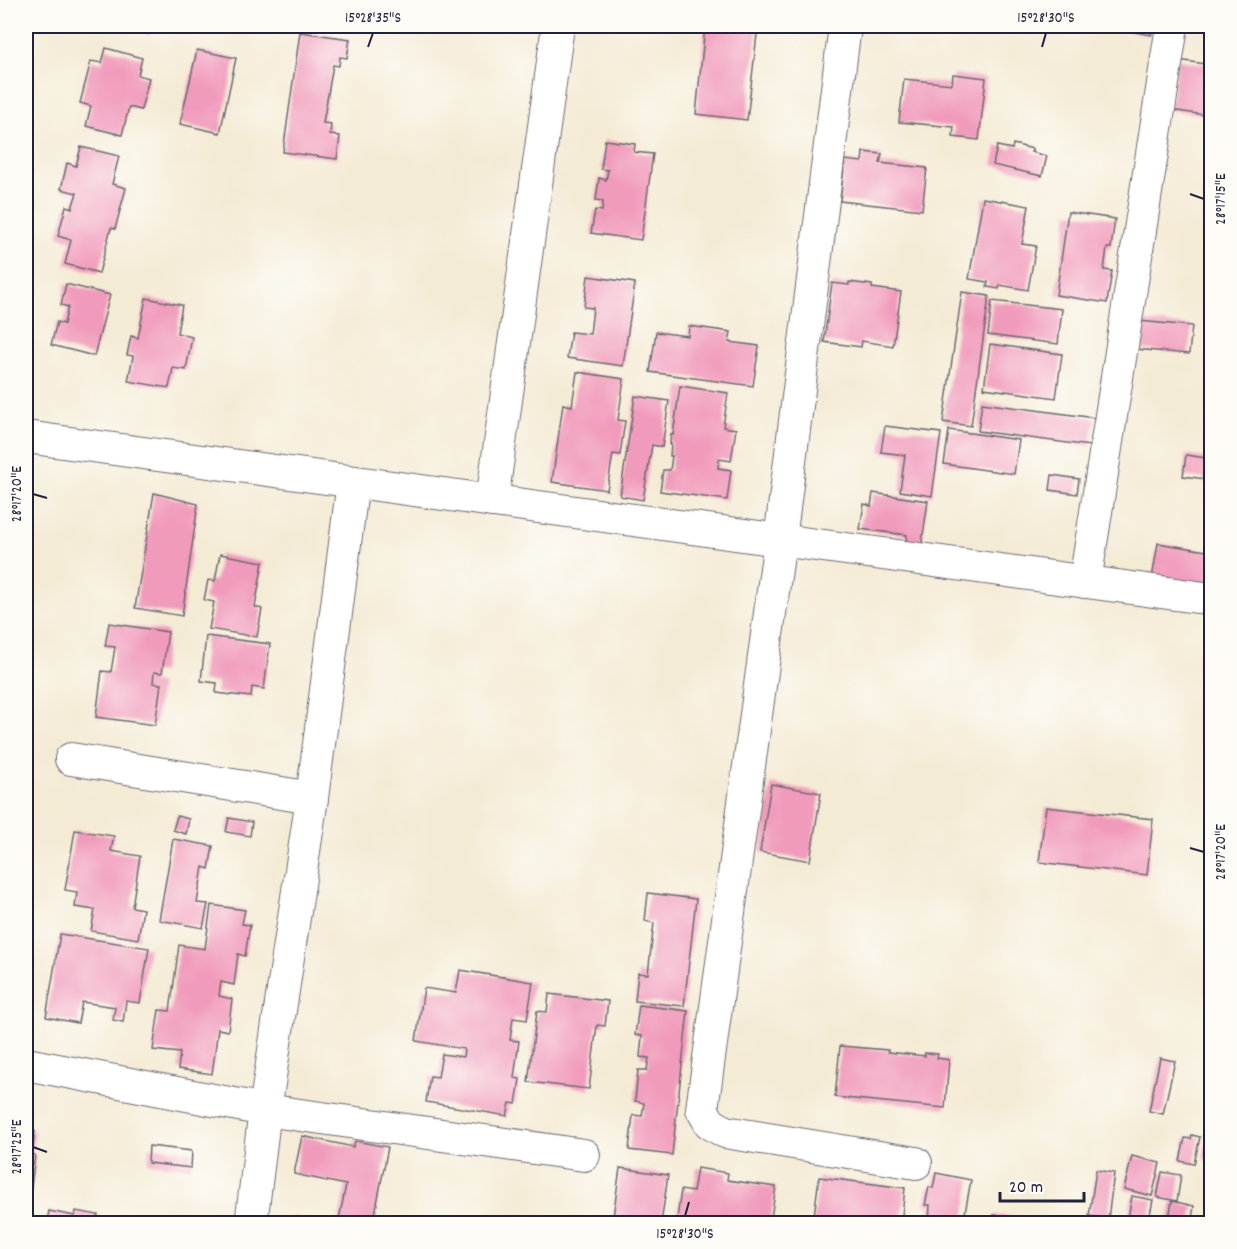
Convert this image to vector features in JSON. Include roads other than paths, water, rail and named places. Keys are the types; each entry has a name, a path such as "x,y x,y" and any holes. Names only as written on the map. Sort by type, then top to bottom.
{"street":[{"path":"492,501 558,26"},
{"path":"845,26 780,540 702,1109 710,1124 725,1132 916,1163"},
{"path":"1085,582 1172,26"},
{"path":"26,437 1212,599"},
{"path":"251,1224 265,1110 312,798 353,482"},
{"path":"71,759 312,798"},
{"path":"26,1064 265,1110 584,1155"}]}
